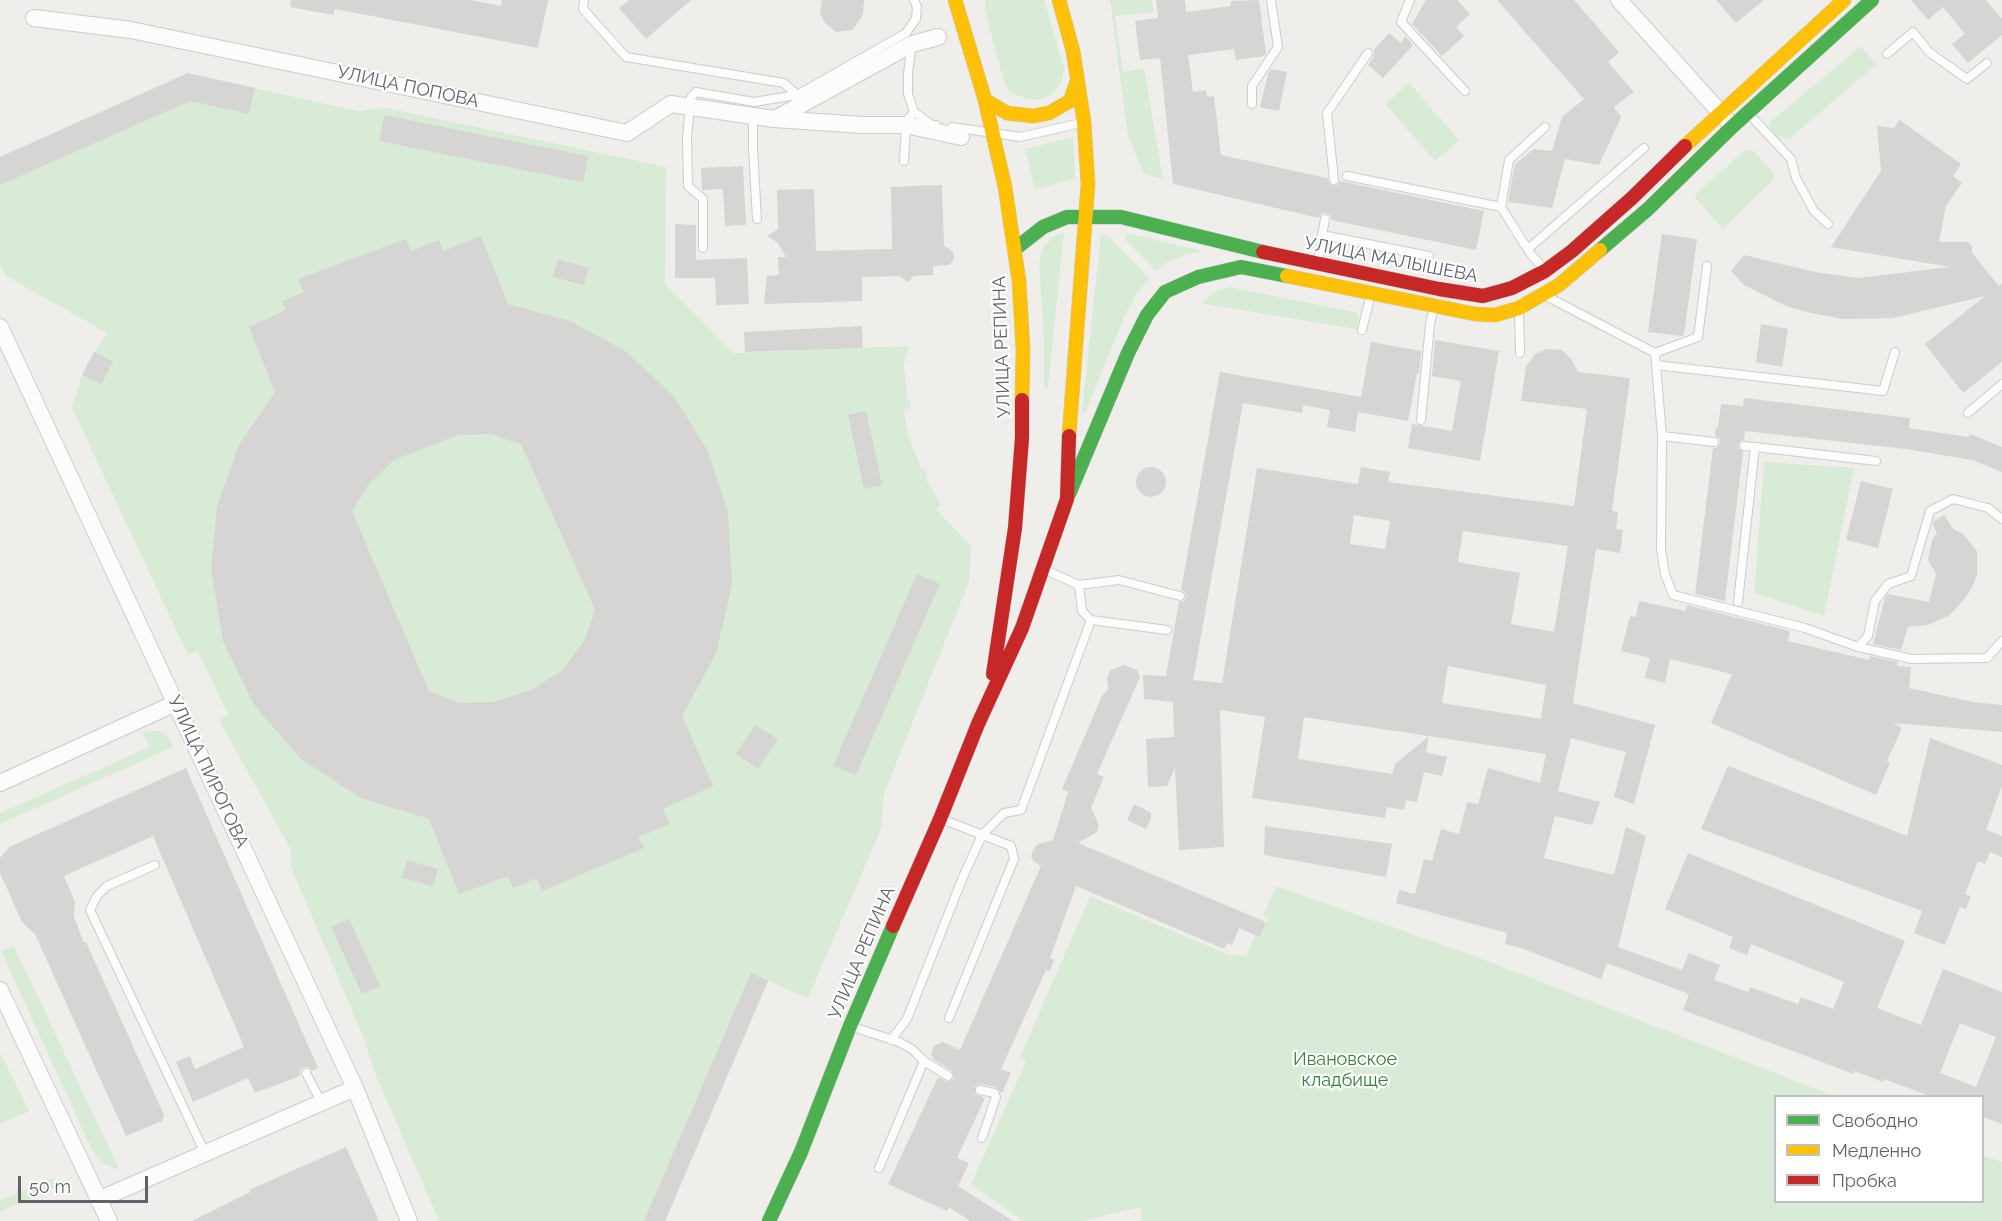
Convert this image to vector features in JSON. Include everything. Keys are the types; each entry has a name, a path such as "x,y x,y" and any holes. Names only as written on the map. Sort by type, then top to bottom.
{"main road":[{"name":"УЛИЦА РЕПИНА","path":"955,0 993,134 1015,249 1023,349 1022,438 1015,528 1000,618 990,699"},
{"name":"УЛИЦА РЕПИНА","path":"1059,0 1073,51 1084,122 1088,184 1067,461 1067,499"},
{"name":"УЛИЦА МАЛЫШЕВА","path":"1527,294 1545,271 1632,198 1719,113 1844,0"},
{"name":"УЛИЦА МАЛЫШЕВА","path":"1295,278 1475,314 1495,315 1527,294 1559,285 1648,209 1733,126 1872,0"},
{"path":"985,100 1007,113 1033,116 1049,113 1070,101 1077,81"},
{"name":"УЛИЦА МАЛЫШЕВА","path":"1015,249 1043,227 1067,218 1121,217 1317,265 1439,289 1483,296 1512,288 1527,294"},
{"name":"УЛИЦА РЕПИНА","path":"769,1221 801,1152 850,1026 940,819 974,734 1022,628 1067,499 1128,352 1147,315 1165,292 1198,277 1241,267 1295,278"}],"street":[{"path":"1619,0 1733,126"},
{"name":"УЛИЦА ПОПОВА","path":"34,18 131,30 627,133 671,104 690,107 754,109 774,119 862,125 910,119 961,137"},
{"path":"774,119 909,38 938,37"},
{"name":"УЛИЦА ПИРОГОВА","path":"0,327 355,1088 409,1221"},
{"path":"0,783 176,703"},
{"path":"0,990 109,1221"},
{"path":"98,1200 355,1088"}],"lane":[{"path":"584,0 583,9 626,57 784,83 797,95"},
{"path":"904,161 910,119 909,38 917,7 914,0"},
{"path":"1252,104 1252,86 1278,47 1271,0"},
{"path":"1410,0 1401,22 1465,91"},
{"path":"1887,54 1913,33 1929,52 1967,79 1987,63"},
{"path":"757,219 753,149 754,109 797,95 909,38"},
{"path":"1334,180 1327,113 1368,53"},
{"path":"690,107 687,137 688,186 703,199 703,248"},
{"path":"1749,113 1791,159 1796,178 1814,211 1827,224"},
{"path":"910,119 932,125 1020,137 1084,122"},
{"path":"1545,127 1509,160 1501,207 1527,249 1559,285"},
{"path":"1527,249 1644,148"},
{"path":"1347,176 1501,207"},
{"path":"1317,265 1325,219"},
{"path":"1322,235 1429,256"},
{"path":"1520,353 1527,294 1655,354 1698,337 1707,267"},
{"path":"1421,420 1430,324 1439,289"},
{"path":"1362,330 1371,294"},
{"path":"1656,365 1883,391 1894,352"},
{"path":"1655,354 1662,436 1661,549 1665,574 1673,595 1804,628 1858,646 1912,659 1987,658 2002,641"},
{"path":"1968,413 2002,384"},
{"path":"1662,436 1714,442"},
{"path":"1744,446 1876,461"},
{"path":"1738,602 1755,447"},
{"path":"1858,646 1868,636 1875,601 1888,584 1911,576 1930,511 1953,499 1988,508 2002,519"},
{"path":"1042,568 1079,585 1119,580 1180,596"},
{"path":"1079,585 1082,611 1091,620 1167,630"},
{"path":"891,1040 907,1019 982,835 1004,813 1021,810 1091,620"},
{"path":"940,819 1011,846 1014,859 949,1018"},
{"path":"155,865 107,885 97,896 90,910 205,1153"},
{"path":"850,1026 912,1049 924,1061 948,1076"},
{"path":"879,1168 924,1061"},
{"path":"306,1073 321,1102"},
{"path":"980,1090 994,1093 996,1097 982,1138"}],"green space":[{"path":"985,0 1044,0 1064,68 1062,80 1049,96 1038,100 1024,98 1010,92 1003,79 985,10"},
{"path":"1110,0 1152,0 1154,12 1115,16 1123,72 1144,68 1163,179 1144,174 1128,136"},
{"path":"1861,46 1876,65 1789,139 1773,135 1769,123"},
{"path":"188,73 357,111 386,108 666,167 665,284 733,353 909,346 904,365 907,399 910,399 911,408 904,409 908,436 922,470 925,469 928,477 926,479 941,505 936,509 971,546 969,582 884,794 881,829 808,998 768,981 665,1221 439,1221 374,1071 365,1041 291,867 290,848 219,720 228,715 197,651 188,655 72,408 82,375 107,333 6,276 0,264 0,157"},
{"path":"1409,83 1459,140 1435,161 1385,104"},
{"path":"1073,137 1075,178 1035,190 1025,149"},
{"path":"1745,150 1753,150 1773,172 1773,180 1723,229 1694,196"},
{"path":"1064,232 1048,388 1044,387 1044,340 1039,263 1043,248 1052,237"},
{"path":"1127,233 1202,251 1167,262 1156,271 1126,241"},
{"path":"1101,234 1108,236 1149,278 1137,293 1125,315 1085,413 1082,412"},
{"path":"1229,287 1359,313 1356,329 1201,303 1213,293"},
{"path":"1764,462 1854,468 1824,616 1754,593"},
{"path":"160,731 167,735 173,747 0,824 0,813 150,747 143,733"},
{"name":"Ивановское кладбище","path":"1276,886 1477,957 1831,1095 1774,1095 1774,1203 1984,1203 1984,1155 2002,1162 2002,1221 1141,1221 1141,1207 1083,1221 1023,1221 971,1184 1026,1061 1020,1057 1090,896 1229,955 1246,956 1255,935 1260,937 1268,918 1263,916"},
{"path":"14,946 119,1169 105,1165 93,1152 1,951"},
{"path":"0,1052 29,1111 0,1124"},
{"path":"52,1178 56,1187 0,1212 0,1201"}],"building":[{"path":"291,0 471,0 501,6 502,0 548,0 538,48 335,9 333,15 290,7"},
{"path":"629,0 691,0 646,39 619,8"},
{"path":"822,0 864,0 863,15 852,30 836,32 825,23 820,13"},
{"path":"1156,0 1185,0 1186,12 1231,6 1231,1 1259,0 1266,54 1264,56 1236,60 1234,49 1188,55 1193,92 1206,90 1207,97 1214,96 1221,155 1327,178 1332,186 1337,185 1340,181 1484,211 1476,250 1331,220 1331,216 1327,213 1322,213 1319,218 1173,184 1160,58 1140,60 1135,21 1158,18"},
{"path":"1426,0 1457,0 1470,14 1456,27 1464,36 1442,56 1412,24"},
{"path":"1497,0 1574,0 1619,52 1608,62 1634,92 1614,107 1621,117 1599,165 1565,159 1552,208 1508,202 1515,164 1534,149 1552,151 1562,117 1584,99"},
{"path":"1716,0 1764,0 1736,23"},
{"path":"1911,0 1986,0 2002,19 2002,35 1968,63 1952,44 1965,34 1943,7 1928,20"},
{"path":"1389,33 1401,43 1405,36 1413,45 1383,78 1368,65 1374,56 1374,50"},
{"path":"1271,69 1287,72 1279,111 1260,107"},
{"path":"188,73 255,88 249,114 190,101 0,185 0,157"},
{"path":"384,115 588,156 583,182 379,141"},
{"path":"1900,120 1961,164 1953,176 1962,183 1946,206 1939,242 1967,242 1972,246 1972,253 1999,286 2002,283 2002,362 1963,393 1925,344 1985,296 1893,318 1843,319 1786,306 1744,285 1731,271 1744,255 1815,272 1858,278 1950,267 1831,247 1881,171 1877,126 1894,128"},
{"path":"743,166 746,225 725,226 723,189 702,190 701,168"},
{"path":"942,185 944,246 954,255 949,265 933,266 933,275 914,276 908,282 899,276 862,277 862,301 764,304 767,276 779,275 778,257 786,257 778,243 767,236 778,229 777,190 814,189 816,251 892,249 891,187"},
{"path":"675,224 696,225 696,260 747,258 749,304 716,305 715,278 675,278"},
{"path":"1662,234 1697,239 1684,335 1681,336 1648,332"},
{"path":"481,236 508,304 570,321 627,352 674,397 708,451 728,512 732,584 716,654 682,716 713,786 663,809 670,824 638,837 644,848 542,891 537,878 513,888 508,876 459,894 429,819 361,798 301,759 254,705 223,641 211,570 217,506 239,445 275,392 249,327 286,310 282,301 304,292 298,279 406,239 411,251 439,240 443,251","holes":["491,434 521,444 595,610 585,639 563,670 531,690 495,702 460,703 429,691 352,511 370,483 394,460 458,435"]},
{"path":"558,259 589,268 584,285 553,277"},
{"path":"1761,324 1788,329 1782,367 1756,362"},
{"path":"862,326 863,348 745,352 744,332"},
{"path":"1435,340 1499,351 1480,461 1408,448 1412,424 1452,431 1461,381 1432,376"},
{"path":"1371,342 1421,351 1419,373 1417,373 1408,421 1358,412 1355,432 1327,427 1330,410 1303,405 1302,413 1243,403 1193,680 1222,683 1257,468 1358,484 1361,467 1390,472 1388,482 1574,506 1587,409 1521,401 1526,367 1535,354 1547,349 1562,350 1571,359 1578,372 1630,378 1612,511 1618,512 1616,529 1623,530 1620,553 1596,549 1573,703 1655,725 1634,804 1614,797 1626,752 1571,738 1558,791 1600,802 1592,825 1555,816 1544,858 1614,875 1626,827 1646,836 1618,947 1682,970 1689,953 1720,965 1714,980 1748,992 1750,987 1798,1004 1801,997 1833,1009 1844,982 1751,944 1747,955 1729,948 1733,937 1665,909 1688,853 1905,941 1877,1008 1921,1025 1943,969 2002,992 2002,1124 1984,1117 1984,1095 1927,1095 1884,1079 1883,1082 1855,1071 1854,1074 1683,1010 1689,994 1607,963 1601,979 1524,949 1505,944 1507,933 1396,903 1399,890 1415,894 1424,859 1432,861 1441,829 1459,834 1467,802 1478,804 1488,768 1540,783 1546,754 1429,736 1426,752 1447,757 1442,776 1424,772 1417,802 1406,800 1404,810 1387,807 1385,818 1252,798 1265,717 1220,710 1224,847 1179,850 1175,768 1167,786 1148,787 1146,739 1174,737 1173,702 1144,699 1143,675 1166,676 1179,602 1184,601 1186,597 1185,592 1181,590 1220,372 1361,397","holes":["1354,515 1390,521 1385,549 1350,544","1463,531 1568,546 1554,632 1511,624 1520,573 1458,562","1448,666 1546,685 1541,719 1442,703","1304,717 1429,736 1395,764 1392,774 1298,759","1960,1023 1996,1037 1976,1087 1940,1073"]},
{"path":"94,352 113,362 101,384 82,375"},
{"path":"1744,398 1910,418 1909,428 1968,437 1970,434 2002,447 2002,472 1972,460 1906,449 1745,431 1744,440 1738,445 1743,452 1725,601 1695,594 1713,448 1717,448 1720,443 1720,439 1715,436 1721,404 1743,406"},
{"path":"866,411 882,485 864,489 848,415"},
{"path":"1151,467 1162,471 1166,482 1162,493 1151,497 1140,493 1136,482 1140,471"},
{"path":"1861,481 1893,489 1878,548 1846,540"},
{"path":"1944,515 1954,530 1962,533 1977,551 1977,574 1973,585 1950,615 1928,625 1908,627 1901,650 1873,644 1888,594 1929,602 1936,574 1928,560 1932,540 1937,533 1933,522"},
{"path":"917,574 940,584 856,775 833,766"},
{"path":"1639,601 1686,611 1687,605 1790,631 1788,641 1869,660 1870,656 1898,662 1897,666 1911,667 1909,688 1973,702 2002,705 2002,732 1893,723 1902,728 1887,761 1890,763 1876,795 1711,723 1732,674 1670,659 1665,683 1645,678 1650,658 1621,651 1630,616 1636,617"},
{"path":"1124,665 1137,670 1140,677 1097,774 1104,777 1091,808 1099,825 1097,832 1078,843 1266,922 1260,937 1239,928 1232,945 1227,943 1224,949 1076,886 1050,958 1054,960 1050,971 1046,970 1001,1069 1011,1073 1002,1093 995,1087 981,1084 975,1086 975,1094 985,1098 957,1158 969,1163 958,1186 1013,1221 970,1221 949,1207 947,1211 888,1184 938,1077 947,1082 954,1079 952,1071 934,1060 931,1054 934,1046 943,1042 960,1050 1041,866 1034,862 1031,856 1033,850 1038,844 1053,840 1068,792 1062,789 1102,696 1108,689 1107,677 1111,670"},
{"path":"755,725 778,739 758,769 736,754"},
{"path":"1930,738 2002,765 2002,785 1986,830 2002,836 2002,857 1990,852 1985,864 1978,861 1965,894 1971,896 1966,909 1960,907 1945,945 1914,933 1922,911 1701,829 1728,766 1907,836"},
{"path":"186,768 318,1068 312,1071 309,1067 304,1067 300,1070 300,1076 255,1093 248,1078 193,1102 176,1062 190,1056 195,1069 244,1047 153,836 64,876 75,902 74,917 84,943 86,942 164,1115 162,1121 126,1136 35,934 22,922 0,873 0,858 9,847"},
{"path":"1134,804 1151,813 1146,829 1127,820"},
{"path":"1265,826 1392,844 1386,877 1264,855"},
{"path":"407,860 438,869 433,886 402,878"},
{"path":"349,919 380,986 362,994 331,927"},
{"path":"751,973 768,981 665,1221 644,1221"},
{"path":"346,1147 379,1221 192,1221 250,1192 249,1190"}],"traffic: fast":[{"path":"1600,250 1648,209 1733,126 1872,0"},
{"path":"1015,249 1043,227 1067,217 1121,217 1263,252"},
{"path":"1069,494 1128,353 1147,315 1165,292 1198,277 1241,267 1287,276"},
{"path":"769,1221 801,1152 850,1026 893,926"}],"traffic: slow":[{"path":"955,0 985,100 1005,187 1019,281 1023,349 1022,400"},
{"path":"1059,0 1073,51 1084,122 1088,184 1069,436"},
{"path":"1685,146 1844,0"},
{"path":"985,100 1007,113 1033,116 1049,113 1070,101 1077,81"},
{"path":"1287,276 1475,314 1495,315 1519,308 1559,285 1600,250"}],"traffic: jam":[{"path":"1263,252 1483,296 1512,288 1545,271 1572,251 1632,198 1685,146"},
{"path":"993,674 1015,528 1022,438 1022,400"},
{"path":"893,926 940,819 978,724 1022,628 1067,499 1069,436"}]}
